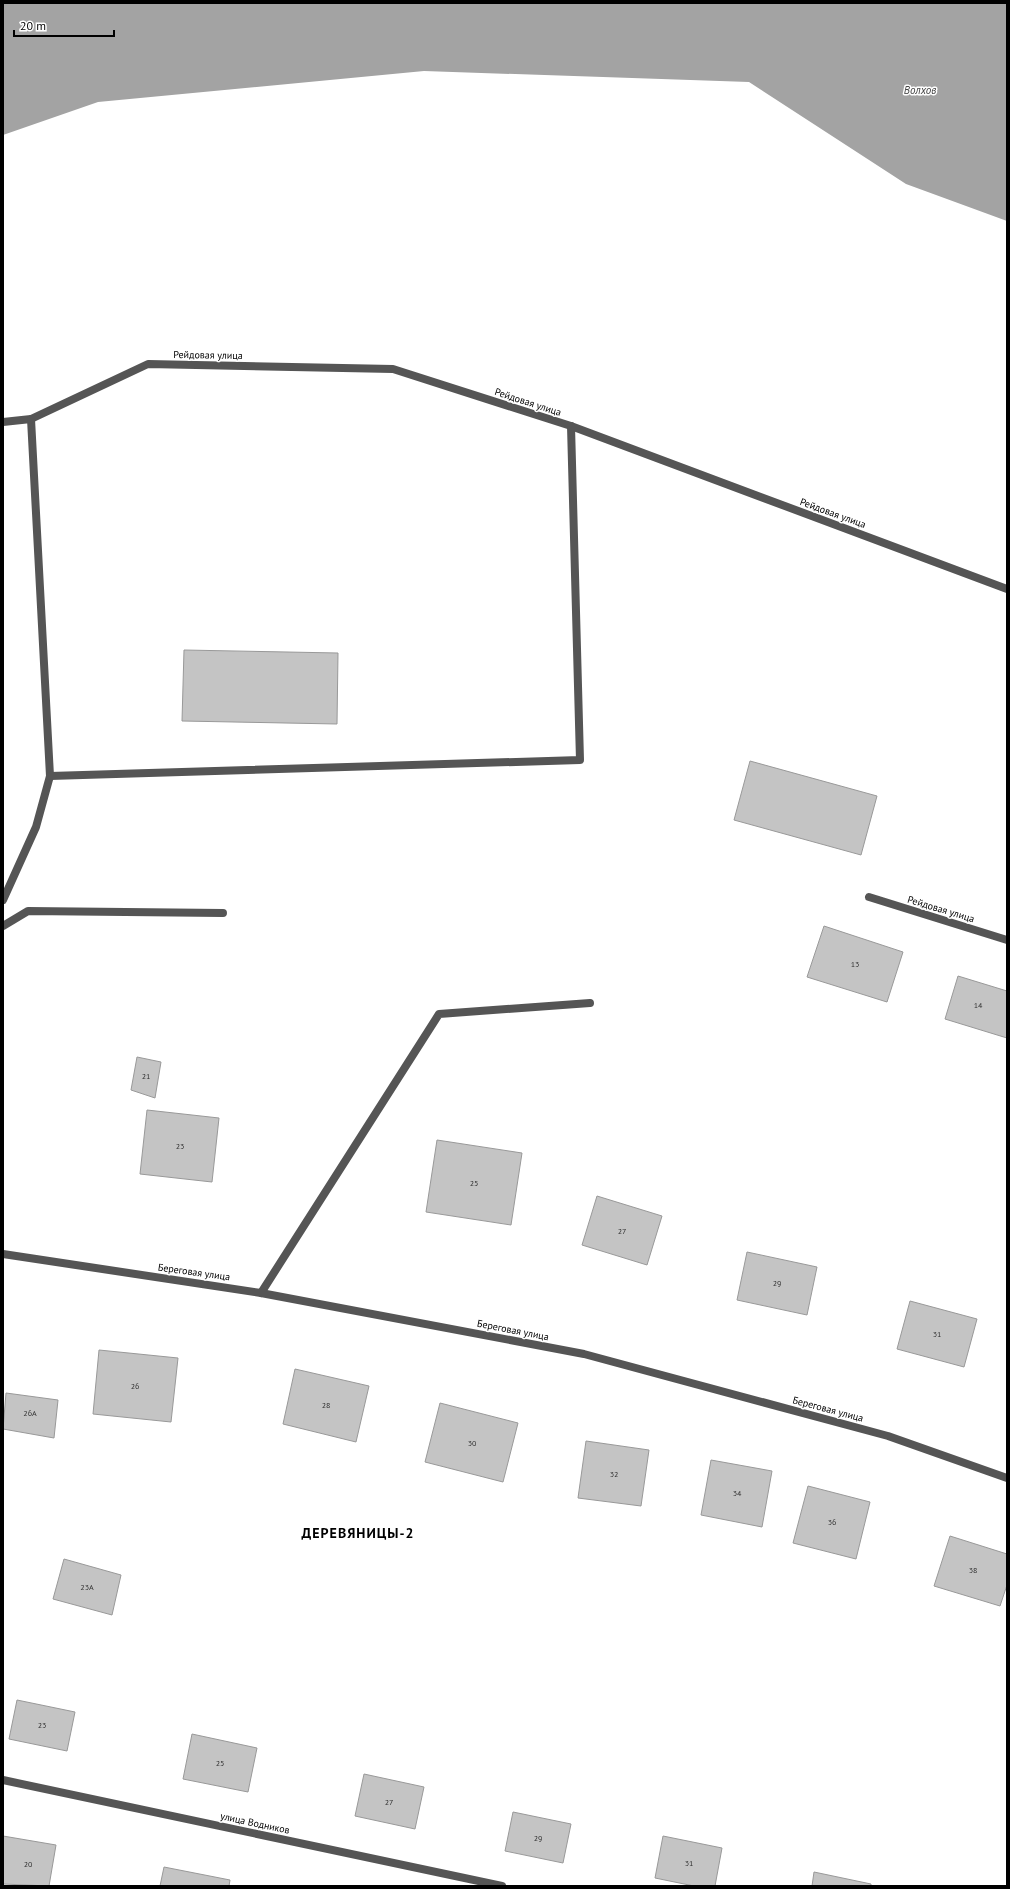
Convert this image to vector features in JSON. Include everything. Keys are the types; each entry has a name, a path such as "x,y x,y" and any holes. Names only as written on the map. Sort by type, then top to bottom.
{"street":[{"name":"Рейдовая улица","path":"3,422 31,419 148,364 393,369 571,426 1007,589"},
{"path":"3,900 36,827 50,776 31,419"},
{"path":"50,776 580,760 571,426"},
{"name":"Рейдовая улица","path":"869,897 1007,940"},
{"path":"3,926 28,911 223,913"},
{"path":"261,1292 439,1014 590,1002"},
{"name":"Береговая улица","path":"3,1254 261,1292 584,1354 888,1436 1007,1478"},
{"name":"улица Водников","path":"3,1780 502,1886"}],"water":[{"name":"Волхов","path":"3,3 1007,3 1007,221 906,184 749,82 424,71 98,102 3,135"}],"building":[{"path":"184,650 338,653 337,724 182,721"},
{"path":"750,761 877,796 861,855 734,820"},
{"path":"824,926 903,952 887,1002 807,977"},
{"path":"958,976 1007,991 1007,1038 945,1019"},
{"path":"137,1057 161,1062 155,1098 131,1090"},
{"path":"147,1110 219,1118 212,1182 140,1174"},
{"path":"437,1140 522,1153 511,1225 426,1212"},
{"path":"597,1196 662,1216 647,1265 582,1245"},
{"path":"747,1252 817,1267 807,1315 737,1300"},
{"path":"910,1301 977,1319 964,1367 897,1349"},
{"path":"99,1350 178,1358 171,1422 93,1414"},
{"path":"295,1369 369,1386 356,1442 283,1424"},
{"path":"6,1393 58,1400 54,1438 3,1429"},
{"path":"440,1403 518,1423 503,1482 425,1462"},
{"path":"586,1441 649,1450 641,1506 578,1498"},
{"path":"711,1460 772,1471 762,1527 701,1515"},
{"path":"808,1486 870,1502 856,1559 793,1543"},
{"path":"950,1536 1007,1554 1007,1585 1000,1606 934,1586"},
{"path":"64,1559 121,1575 112,1615 53,1599"},
{"path":"17,1700 75,1712 67,1751 9,1739"},
{"path":"192,1734 257,1748 248,1792 183,1779"},
{"path":"364,1774 424,1787 415,1829 355,1816"},
{"path":"513,1812 571,1824 563,1863 505,1851"},
{"path":"3,1836 56,1845 49,1886 3,1884"},
{"path":"663,1836 722,1848 715,1886 694,1886 655,1878"},
{"path":"164,1867 230,1880 229,1886 160,1886"},
{"path":"814,1872 871,1884 871,1886 812,1886"}],"district":[{"name":"ДЕРЕВЯНИЦЫ-2","path":"358,1533"}]}
